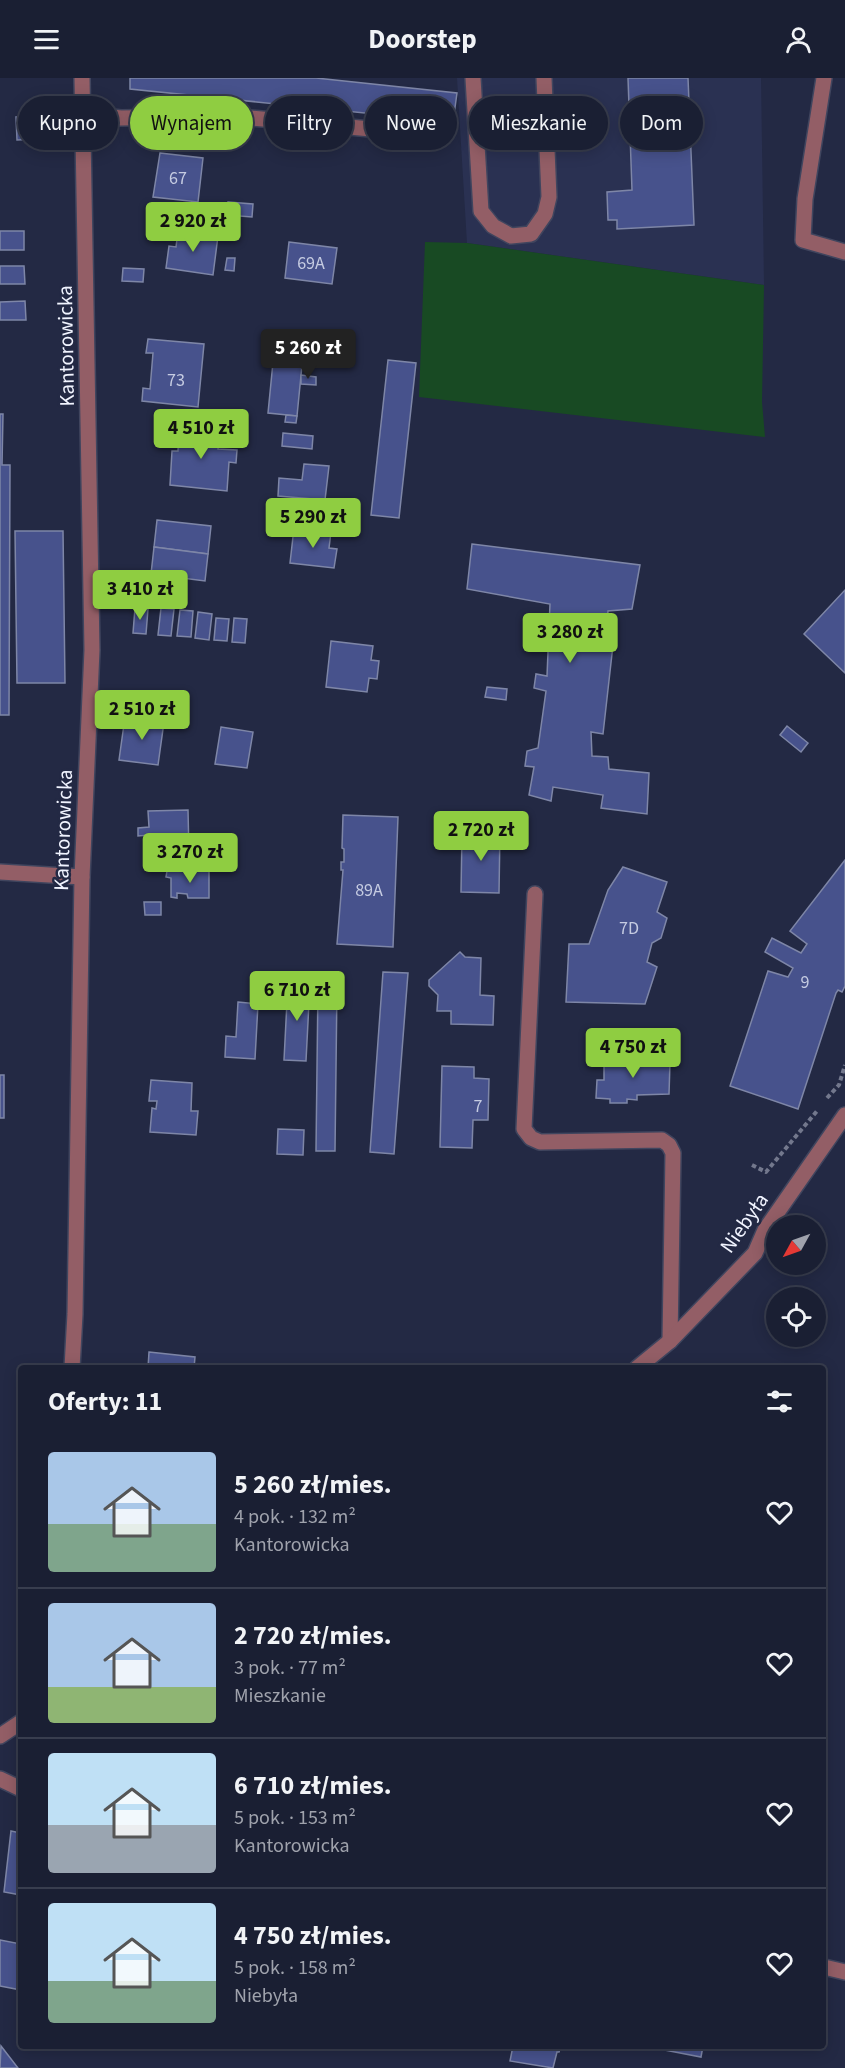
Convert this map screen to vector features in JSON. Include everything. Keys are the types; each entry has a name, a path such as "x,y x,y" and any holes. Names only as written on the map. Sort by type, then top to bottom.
{"street":[{"name":"Kantorowicka","path":"82,78 82,96"},
{"path":"472,78 481,211 492,226 511,236 531,234 545,214 549,197 544,78"},
{"path":"824,78 805,199 803,240 845,252"},
{"path":"118,118 229,116 365,128"},
{"name":"Kantorowicka","path":"72,1365 75,1314 82,877 92,650 84,150"},
{"path":"0,872 82,877"},
{"path":"535,894 524,1129 531,1138 540,1142 662,1140 669,1144 673,1153 670,1341"},
{"name":"Niebyła","path":"641,1365 670,1341 755,1253 765,1230 845,1115"},
{"path":"0,1736 18,1724"},
{"path":"0,1779 18,1788"},
{"path":"826,1967 845,1972"}],"path":[{"path":"824,1102 838,1085 845,1065"},
{"path":"752,1165 766,1172 818,1110"}],"shaded area":[{"path":"457,78 761,78 764,285 467,243"}],"green space":[{"path":"425,242 467,243 764,285 762,402 765,437 419,397"}],"building":[{"path":"130,78 316,78 457,93 457,96 365,96 365,113 353,112 353,96 265,96 265,103 253,102 253,96 199,96 130,89"},
{"path":"628,78 688,78 689,96 629,96"},
{"path":"16,117 18,117 18,140 17,140"},
{"path":"631,150 691,150 694,225 617,229 617,220 608,220 607,192 632,190"},
{"path":"160,153 203,158 198,202 153,197"},
{"path":"228,202 253,204 252,217 227,215"},
{"path":"201,213 221,215 220,226 200,224"},
{"path":"0,231 24,231 24,250 0,250"},
{"path":"178,231 218,236 213,275 166,268 169,246 176,247"},
{"path":"289,242 337,248 332,284 285,278"},
{"path":"227,258 235,258 234,271 225,270"},
{"path":"0,266 24,266 25,284 0,284"},
{"path":"123,268 144,269 143,282 122,281"},
{"path":"25,301 26,320 0,320 0,302"},
{"path":"148,339 204,344 198,407 142,401 143,388 150,389 153,353 146,353"},
{"path":"274,352 303,355 297,416 268,413"},
{"path":"388,360 416,363 399,518 371,515"},
{"path":"301,375 316,377 316,385 301,384"},
{"path":"0,414 3,414 2,465 10,465 9,715 0,715"},
{"path":"286,415 297,416 296,423 285,422"},
{"path":"175,422 202,426 201,433 220,434 218,449 237,450 236,463 229,462 227,491 170,485 172,451 178,451 179,431 184,432 185,426 175,425"},
{"path":"283,433 313,436 312,449 282,446"},
{"path":"304,464 329,466 325,500 278,496 279,478 302,480"},
{"path":"157,520 211,526 208,554 154,547"},
{"path":"294,528 331,532 329,548 337,549 334,568 290,563"},
{"path":"15,531 63,531 65,683 17,683"},
{"path":"472,544 640,565 632,609 608,611 606,633 614,636 603,734 591,732 592,756 608,757 609,769 649,773 647,814 601,808 603,795 553,787 551,801 529,795 534,767 525,766 527,751 538,748 546,691 534,688 536,674 547,676 550,604 467,589"},
{"path":"154,547 208,554 205,581 151,574"},
{"path":"845,590 845,673 804,634"},
{"path":"135,608 148,609 146,634 133,633"},
{"path":"161,608 174,609 171,636 158,635"},
{"path":"180,610 193,611 191,637 177,636"},
{"path":"198,612 212,614 209,640 195,638"},
{"path":"216,618 229,619 227,641 214,640"},
{"path":"234,618 247,619 245,643 232,642"},
{"path":"331,641 373,646 371,660 379,661 377,679 369,678 367,692 326,687"},
{"path":"487,687 507,689 506,700 485,697"},
{"path":"125,717 164,722 158,765 119,760"},
{"path":"787,726 808,743 801,752 780,735"},
{"path":"221,727 253,732 247,768 215,764"},
{"path":"188,810 189,854 173,854 173,859 166,861 162,855 149,854 149,835 138,836 138,828 149,827 148,811"},
{"path":"343,815 398,817 393,947 337,944 343,870 341,870 341,862 344,862"},
{"path":"500,830 499,893 461,892 462,834"},
{"path":"845,860 845,986 842,992 838,990 836,993 798,1109 730,1086 768,971 788,977 793,968 765,952 772,938 801,953 807,944 790,931"},
{"path":"623,867 667,882 657,912 667,918 661,938 652,943 647,962 657,967 645,1004 566,1002 569,944 589,944 608,890"},
{"path":"167,871 209,871 209,898 188,898 187,894 177,893 177,898 171,897 171,878 166,877"},
{"path":"144,902 161,902 161,915 145,915"},
{"path":"460,952 465,957 481,958 480,995 494,996 493,1025 451,1024 451,1011 437,1011 438,995 429,986 429,980"},
{"path":"383,972 408,973 394,1154 370,1152"},
{"path":"288,982 310,983 306,1061 284,1060"},
{"path":"318,986 337,986 335,1151 316,1151"},
{"path":"238,1002 258,1004 255,1059 225,1057 226,1036 236,1037"},
{"path":"604,1058 654,1059 654,1062 670,1062 669,1094 637,1095 637,1100 627,1099 627,1103 610,1103 610,1099 596,1098 597,1080 604,1080"},
{"path":"442,1066 474,1067 474,1078 489,1079 488,1120 473,1120 472,1148 440,1147"},
{"path":"0,1075 4,1075 4,1118 0,1118"},
{"path":"151,1080 192,1083 191,1111 198,1111 196,1135 150,1132 152,1108 156,1109 157,1101 149,1101"},
{"path":"278,1129 304,1130 303,1155 277,1154"},
{"path":"149,1352 195,1357 194,1365 148,1365"},
{"path":"11,1831 18,1832 18,1894 4,1892"},
{"path":"0,1940 18,1943 18,1989 0,1986"},
{"path":"1,2046 18,2068 0,2068"},
{"path":"512,2049 560,2049 553,2068 510,2061"},
{"path":"659,2049 702,2049 701,2057"}]}
